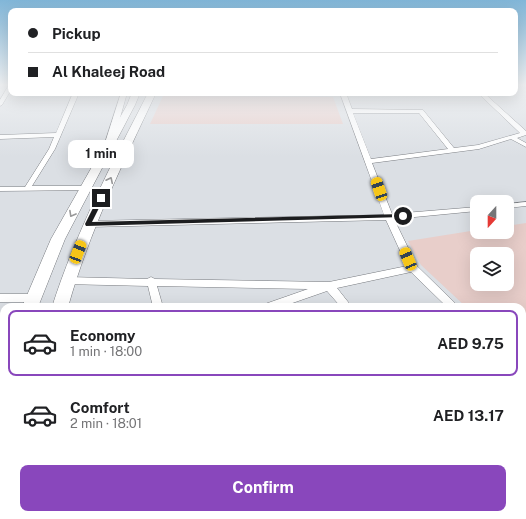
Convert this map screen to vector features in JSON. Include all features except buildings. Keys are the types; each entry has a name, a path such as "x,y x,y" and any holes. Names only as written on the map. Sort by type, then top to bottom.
{"main road":[{"path":"108,145 121,108"},
{"path":"32,302 58,240 129,108"},
{"path":"61,303 67,281 88,224 145,108"}],"street":[{"path":"27,189 52,149 69,108"},
{"path":"497,108 525,134"},
{"path":"450,303 412,268 388,217 350,111 421,111 452,150"},
{"path":"369,162 479,147 525,134"},
{"path":"0,137 58,135"},
{"path":"511,137 526,145"},
{"path":"0,189 86,188"},
{"path":"514,205 526,204"},
{"path":"88,224 388,217 470,210"},
{"path":"280,303 330,286 412,268"},
{"path":"67,281 151,281 330,286 344,303"},
{"path":"151,281 157,303"},
{"path":"0,298 32,302"}],"shaded area":[{"path":"157,108 337,108 343,124 150,124"},
{"path":"526,223 526,303 462,303 421,265 408,241 470,231 470,239 514,239 514,225"}],"route":[{"path":"101,198 88,224 403,216"}]}
